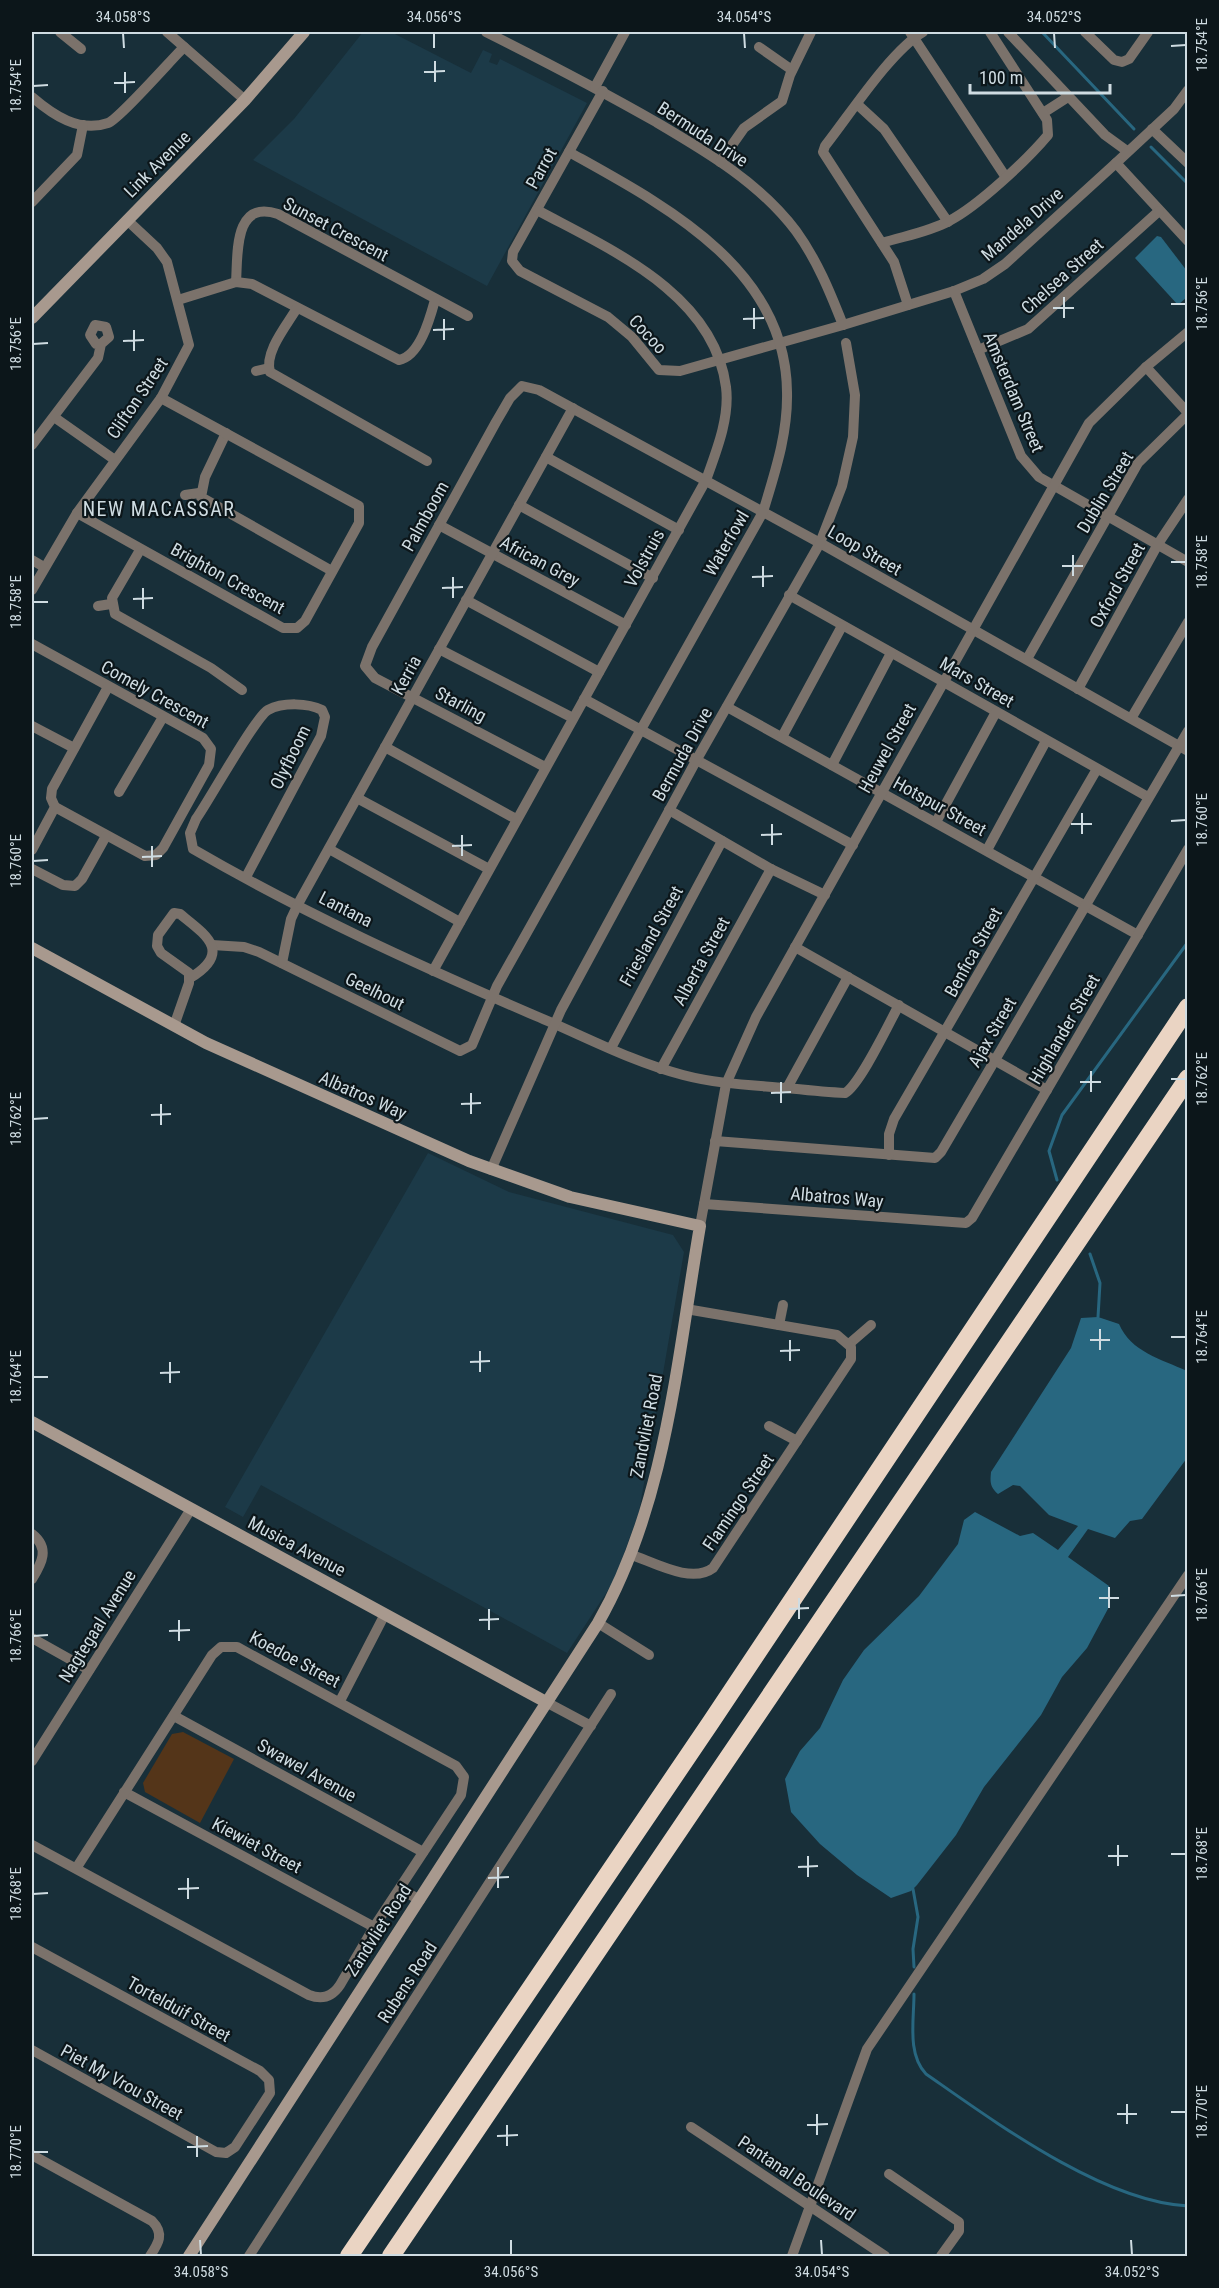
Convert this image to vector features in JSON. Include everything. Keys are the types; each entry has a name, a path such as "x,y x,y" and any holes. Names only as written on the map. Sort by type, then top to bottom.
{"highway":[{"path":"349,2256 711,1722 1188,1006"},
{"path":"392,2256 1188,1078"}],"street":[{"path":"60,32 81,49"},
{"path":"167,32 245,100"},
{"name":"Link Avenue","path":"32,318 245,100 304,32"},
{"name":"Bermuda Drive","path":"486,32 599,89 720,162 765,198 794,229 821,273 843,325"},
{"name":"Parrot","path":"512,261 513,252 569,152 625,32"},
{"path":"720,162 744,128 782,101 792,70 811,32"},
{"path":"990,32 1009,32 1105,135 1130,149"},
{"path":"882,243 948,222 1005,176 1048,135 1049,126 1042,113 990,32"},
{"path":"1085,32 1114,60 1120,62 1129,59 1148,32"},
{"path":"908,305 894,262 827,160 824,148 892,59 915,33 1005,176"},
{"path":"33,103 59,118 83,125 104,124 113,120 184,47"},
{"path":"759,47 792,70"},
{"name":"Mandela Drive","path":"843,325 954,291 983,279 1005,264 1116,163 1174,108 1188,90"},
{"path":"1042,113 1068,97"},
{"path":"858,105 884,129 948,222"},
{"path":"32,202 77,155 83,125"},
{"path":"1150,130 1188,163"},
{"name":"Waterfowl","path":"493,997 763,512 781,453 784,431 787,392 779,344 768,314 728,257 661,203 569,152"},
{"path":"1116,163 1188,241"},
{"name":"Volstruis","path":"433,971 706,480 723,422 726,388 720,360 711,342 670,290 637,265 537,210"},
{"name":"Chelsea Street","path":"978,350 1028,329 1159,211"},
{"name":"Sunset Crescent","path":"236,282 242,226 253,215 268,212 278,214 468,316"},
{"name":"Clifton Street","path":"32,590 76,513 161,398 189,345 167,262 157,248 126,220"},
{"name":"Cocoo","path":"512,261 520,271 608,318 632,337 659,370 680,371 843,325"},
{"path":"178,300 236,282 258,285 297,308 399,360 408,357 413,351 429,319 435,300"},
{"name":"Amsterdam Street","path":"954,291 1021,456 1034,472 1188,562"},
{"path":"297,308 272,352 268,369 273,376 403,440 427,461"},
{"name":"Heuwel Street","path":"700,1226 726,1084 756,1017 1089,423 1146,367 1188,332"},
{"name":"Bermuda Drive","path":"491,1170 554,1023 697,759 819,543 842,486 853,437 855,395 846,343"},
{"path":"32,445 98,358 101,345"},
{"path":"1146,367 1188,413"},
{"path":"256,371 268,369"},
{"name":"Loop Street","path":"522,386 540,390 706,480 1132,717 1183,749"},
{"name":"Palmboom","path":"365,666 372,647 510,398 522,386"},
{"name":"Brighton Crescent","path":"76,513 287,629 297,628 306,621 359,523 361,513 357,504 161,398"},
{"name":"Kerria","path":"282,963 291,919 298,904 573,408"},
{"name":"Dublin Street","path":"1027,659 1138,463 1188,413"},
{"path":"54,417 115,460"},
{"path":"199,493 226,433"},
{"path":"546,457 679,530"},
{"path":"185,495 199,493"},
{"path":"199,493 208,503 332,572"},
{"name":"Oxford Street","path":"1078,689 1158,544 1188,499"},
{"path":"519,505 653,578"},
{"name":"African Grey","path":"439,525 626,625"},
{"path":"98,606 111,603 140,550"},
{"path":"32,560 44,567"},
{"name":"Mars Street","path":"789,595 1148,797"},
{"path":"466,600 599,672"},
{"path":"111,603 118,617 211,668 242,690"},
{"path":"1132,717 1188,622"},
{"path":"782,737 842,626"},
{"name":"Comely Crescent","path":"32,644 203,738 212,756 163,848 156,855 145,856 55,807"},
{"path":"439,649 573,718"},
{"path":"832,765 891,654"},
{"path":"211,668 217,658"},
{"name":"Starling","path":"365,666 375,678 545,767"},
{"path":"32,850 55,807 51,798 52,789 108,687"},
{"path":"584,699 853,845"},
{"name":"Olyfboom","path":"190,843 190,833 196,819 260,716 279,706 313,705 322,710 325,717 321,736 246,877"},
{"name":"Hotspur Street","path":"727,707 1137,935"},
{"path":"936,822 996,712"},
{"path":"119,792 162,717"},
{"path":"32,726 74,748"},
{"name":"Ajax Street","path":"715,1141 935,1158 942,1152 1148,797 1183,749 1188,731"},
{"path":"987,850 1046,741"},
{"path":"385,747 516,819"},
{"name":"Benfica Street","path":"889,1155 890,1134 894,1119 946,1033 1096,769"},
{"path":"357,798 489,869"},
{"path":"669,810 771,869 825,895"},
{"path":"32,869 63,885 75,886 81,882 106,836"},
{"name":"Friesland Street","path":"611,1048 722,841"},
{"name":"Lantana","path":"190,843 193,849 246,877 433,971 661,1069 726,1084 839,1093 850,1090 899,1005"},
{"path":"329,849 460,922"},
{"name":"Highlander Street","path":"966,1224 972,1218 1188,849"},
{"name":"Alberta Street","path":"661,1069 771,869"},
{"path":"174,1026 190,978 205,967 212,954 212,945 210,938 180,914 174,914 168,918 158,936 157,946 161,953 186,969 190,978"},
{"name":"Geelhout","path":"212,945 244,947 282,963 460,1051 472,1045 493,997"},
{"path":"795,947 1047,1090"},
{"name":"Albatros Way","path":"32,948 174,1026 291,1082 491,1170 580,1199 700,1226"},
{"path":"787,1088 848,976"},
{"name":"Albatros Way","path":"705,1204 966,1224"},
{"name":"Zandvliet Road","path":"189,2256 598,1623 632,1555 655,1483 700,1226"},
{"path":"779,1325 783,1305"},
{"path":"686,1309 837,1335 849,1344 871,1325"},
{"name":"Flamingo Street","path":"632,1555 687,1574 705,1575 713,1568 848,1365 852,1353 849,1344"},
{"name":"Musica Avenue","path":"32,1422 546,1702"},
{"name":"Flamingo Street","path":"769,1426 797,1441"},
{"name":"Nagtegaal Avenue","path":"32,1761 191,1509"},
{"path":"32,1534 38,1540 44,1553 42,1564 32,1579"},
{"path":"792,2256 867,2049 1188,1575"},
{"path":"340,1701 385,1614"},
{"path":"598,1623 649,1655"},
{"path":"32,1638 89,1670"},
{"name":"Koedoe Street","path":"32,1845 77,1867 314,1996 327,1996 336,1990 464,1789 461,1771 340,1701 237,1647 226,1646 212,1655 77,1867"},
{"name":"Rubens Road","path":"249,2256 611,1694"},
{"path":"546,1702 591,1726"},
{"name":"Swawel Avenue","path":"174,1716 423,1852"},
{"name":"Kiewiet Street","path":"124,1792 374,1927"},
{"path":"400,1889 420,1900"},
{"name":"Tortelduif Street","path":"32,1947 260,2071 269,2080 270,2093 253,2121 230,2151"},
{"name":"Piet My Vrou Street","path":"32,2050 210,2150 226,2153 230,2151"},
{"path":"253,2121 270,2131"},
{"name":"Pantanal Boulevard","path":"691,2127 885,2256"},
{"path":"32,2155 146,2217 156,2225 160,2232 159,2241 150,2256"},
{"path":"889,2174 958,2222 958,2231 941,2256"}],"shaded area":[{"path":"363,32 391,32 471,73 483,50 492,54 489,62 497,65 500,59 587,103 487,286 253,160 294,119"},
{"path":"428,1153 509,1192 673,1235 684,1252 639,1512 614,1581 567,1653 261,1485 243,1517 225,1507"},
{"path":"183,1732 234,1759 200,1823 145,1792 143,1783 172,1734"}],"water":[{"path":"1157,236 1161,237 1187,271 1187,297 1178,305 1135,258"},
{"path":"1098,1317 1119,1324 1124,1334 1148,1354 1187,1371 1187,1458 1142,1519 1130,1521 1115,1538 1088,1529 1068,1557 1109,1586 1110,1605 1087,1648 1062,1677 1041,1715 984,1787 956,1835 911,1891 891,1898 857,1875 820,1844 791,1812 785,1779 800,1751 820,1728 843,1680 864,1650 919,1596 958,1544 964,1520 975,1512 1020,1536 1033,1533 1058,1550 1078,1526 1049,1515 1020,1486 1013,1485 998,1494 991,1484 991,1472 1071,1348 1081,1318"}],"waterway":[{"path":"1042,32 1134,129"},
{"path":"1151,147 1188,184"},
{"path":"1057,1180 1049,1151 1062,1115 1188,942"},
{"path":"1090,1254 1100,1283 1098,1317"},
{"path":"913,1889 918,1917 913,1949 914,1967"},
{"path":"914,1994 914,2047 916,2057 926,2074 1017,2136 1086,2175 1155,2201 1188,2206"}],"district":[{"name":"NEW MACASSAR","path":"159,509"}]}
